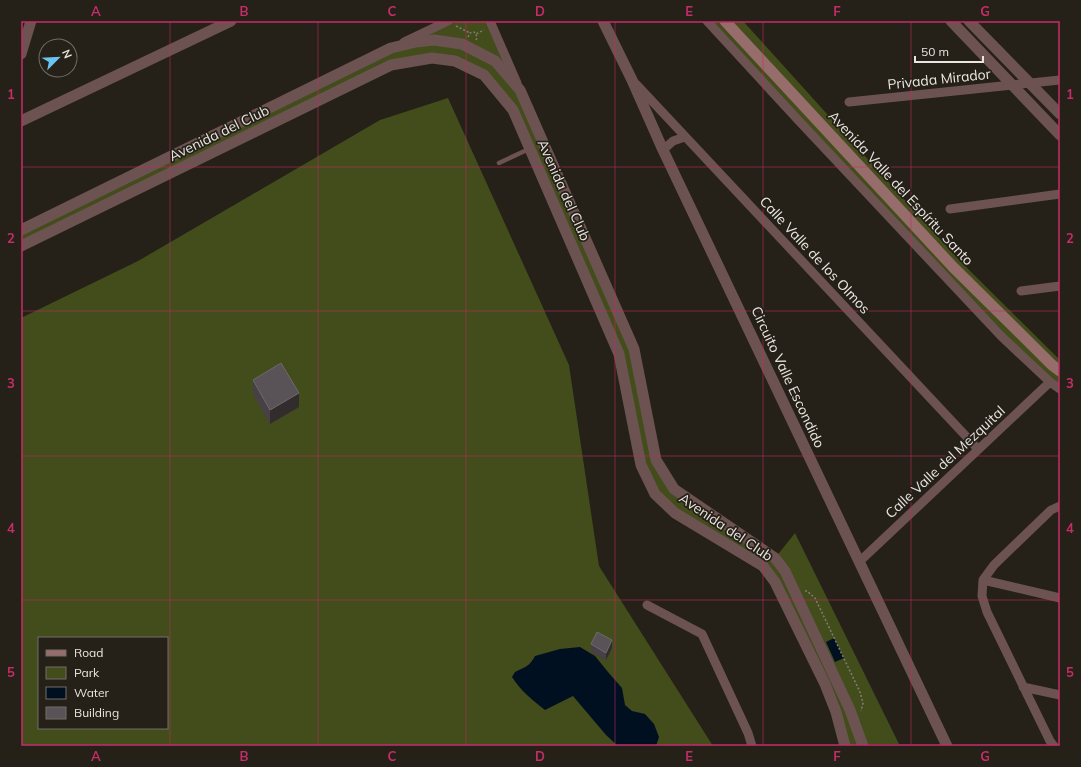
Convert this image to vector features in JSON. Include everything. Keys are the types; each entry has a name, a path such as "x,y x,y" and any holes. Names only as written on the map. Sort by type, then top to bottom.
{"main road":[{"name":"Avenida Valle del Espíritu Santo","path":"725,21 953,267 1052,365 1060,370"}],"street":[{"path":"21,54 24,37 31,21"},
{"path":"21,121 230,21"},
{"name":"Avenida del Club","path":"21,230 448,21"},
{"name":"Avenida del Club","path":"490,21 634,349 656,460 674,489 775,558 785,570 853,718 863,746"},
{"name":"Circuito Valle Escondido","path":"603,21 947,746"},
{"path":"707,21 1001,336 1050,382 1060,389"},
{"path":"951,21 1060,135"},
{"path":"969,21 1060,114"},
{"name":"Avenida del Club","path":"391,48 416,42 434,40 462,44 495,61 520,90"},
{"name":"Avenida del Club","path":"21,246 391,65 432,58 455,61 484,76 513,110 619,354 641,465 655,494 675,513 763,566 775,582 783,597 825,684 836,712 845,746"},
{"name":"Calle Valle de los Olmos","path":"632,80 978,449"},
{"name":"Privada Mirador","path":"849,102 1060,80"},
{"path":"513,110 526,103"},
{"path":"663,150 673,141 685,137"},
{"path":"950,209 1060,194"},
{"path":"1021,291 1060,286"},
{"name":"Calle Valle del Mezquital","path":"859,562 1050,382"},
{"path":"1054,746 1050,742 986,612 982,596 984,580 994,565 1051,510 1060,506"},
{"path":"984,580 1060,598"},
{"path":"783,597 795,593"},
{"path":"647,605 702,634 748,733 752,746"},
{"path":"1023,687 1060,695"}],"lane":[{"path":"499,163 529,149"}],"path":[{"path":"448,21 470,33 474,32 477,38 474,41"},
{"path":"470,33 468,37 471,40"},
{"path":"795,593 806,591 816,598 857,685 862,704 860,716 853,718"}],"green space":[{"path":"448,21 490,21 634,349 656,460 674,489 775,558 795,533 899,744 863,744 863,746 845,746 836,712 763,566 675,513 641,465 619,354 513,110 484,75 455,61 391,65 21,246 21,230"},
{"path":"707,21 743,21 958,259 1060,360 1060,389 1050,382"},
{"path":"448,98 569,365 599,566 713,746 21,746 21,318 138,261 380,120"}],"water":[{"path":"834,638 844,658 835,662 826,642"},
{"path":"580,647 595,656 622,688 625,705 632,711 645,714 654,724 659,737 656,746 618,746 606,735 573,696 545,710 519,687 512,677 515,672 529,664 535,656 560,649"}],"building":[{"path":"281,363 299,393 270,410 253,380"},
{"path":"597,632 612,640 606,653 591,644"}]}
